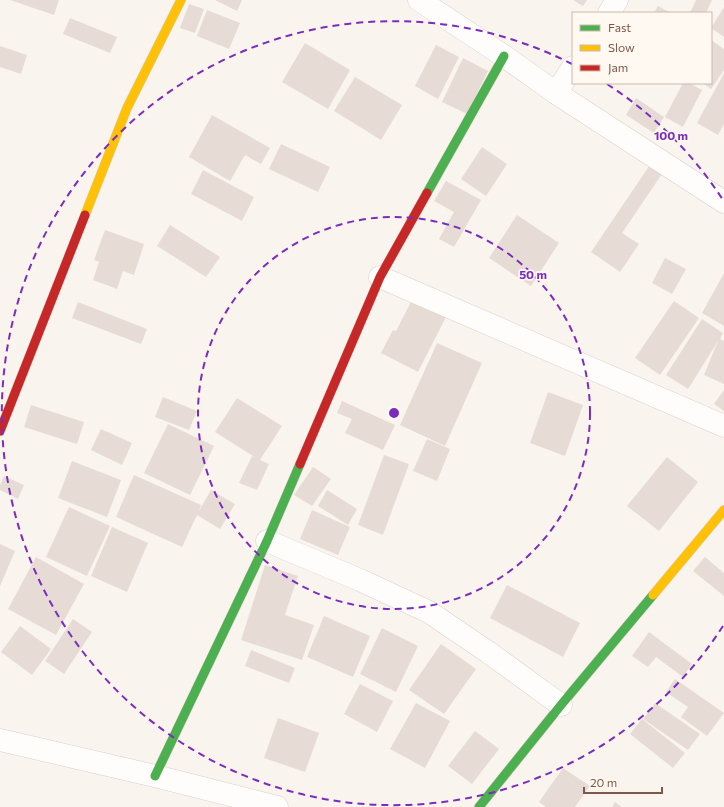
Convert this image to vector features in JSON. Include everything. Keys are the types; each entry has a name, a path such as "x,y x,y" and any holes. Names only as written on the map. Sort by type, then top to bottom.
{"street":[{"path":"1,425 127,108 181,0"},
{"path":"419,0 504,56 556,93 724,202"},
{"path":"610,12 617,0"},
{"path":"155,776 267,541 380,277 504,56"},
{"path":"556,93 572,69"},
{"path":"380,277 724,426"},
{"path":"479,807 724,510"},
{"path":"267,541 360,580 429,612 488,652 561,706"},
{"path":"0,740 155,776 276,807"}],"building":[{"path":"10,0 59,0 54,15"},
{"path":"215,0 242,0 237,11"},
{"path":"573,0 587,0 583,6"},
{"path":"696,0 712,0 706,12 690,12"},
{"path":"189,4 204,9 195,33 180,28"},
{"path":"658,6 669,12 655,12"},
{"path":"724,7 724,37 712,29"},
{"path":"207,10 240,23 229,49 197,36"},
{"path":"70,18 117,37 110,53 63,34"},
{"path":"712,41 724,49 724,70 711,89 704,84 712,84"},
{"path":"305,43 350,70 328,109 282,82"},
{"path":"436,45 459,57 438,99 415,86"},
{"path":"0,46 27,55 21,74 0,67"},
{"path":"463,58 488,71 467,114 442,102"},
{"path":"724,73 724,124 718,135 697,123"},
{"path":"355,77 402,105 381,140 334,111"},
{"path":"682,84 691,84 702,90 683,127 665,117"},
{"path":"636,98 664,117 654,133 626,115"},
{"path":"212,115 270,148 261,164 245,155 230,181 189,157"},
{"path":"281,144 330,167 318,192 269,169"},
{"path":"482,147 507,164 486,196 461,179"},
{"path":"652,162 664,171 622,233 639,244 620,272 591,252"},
{"path":"203,170 254,197 242,221 191,194"},
{"path":"446,181 481,200 454,247 439,239 454,212 434,201"},
{"path":"517,215 559,243 531,286 489,258"},
{"path":"170,225 220,257 206,277 157,246"},
{"path":"105,230 144,244 134,275 123,271 117,289 93,280 99,262 94,260"},
{"path":"665,258 686,269 672,294 652,283"},
{"path":"724,273 724,326 702,313"},
{"path":"412,300 446,317 418,372 381,353 393,330 396,331"},
{"path":"674,301 699,318 660,375 635,358"},
{"path":"78,302 147,329 141,344 72,318"},
{"path":"702,319 723,333 720,339 724,341 724,384 704,375 718,341 688,389 666,375"},
{"path":"437,343 482,363 445,446 400,425"},
{"path":"724,390 724,411 714,404"},
{"path":"548,392 583,405 565,456 530,443"},
{"path":"163,397 197,411 189,430 155,417"},
{"path":"237,398 282,426 260,460 269,464 257,490 239,483 252,456 256,458 215,432"},
{"path":"342,401 395,425 383,450 345,433 352,419 337,413"},
{"path":"31,405 84,422 77,444 24,427"},
{"path":"168,424 214,446 190,495 144,473"},
{"path":"101,429 132,443 122,465 91,450"},
{"path":"427,439 450,449 437,481 413,471"},
{"path":"384,455 409,464 383,535 358,525"},
{"path":"667,457 698,482 659,531 627,506"},
{"path":"72,461 121,480 107,517 58,498"},
{"path":"313,467 331,479 312,506 294,495"},
{"path":"134,475 201,505 199,511 211,490 235,504 220,529 197,515 182,547 116,517"},
{"path":"4,476 24,485 18,499 0,490 0,485"},
{"path":"327,490 357,509 348,525 318,506"},
{"path":"69,507 110,526 87,576 46,557"},
{"path":"312,510 350,527 338,555 300,539"},
{"path":"112,527 148,543 127,592 91,576"},
{"path":"0,544 15,551 0,586"},
{"path":"36,557 84,584 56,635 8,609"},
{"path":"705,557 724,573 724,596 693,571"},
{"path":"265,565 298,576 285,615 314,625 302,660 241,640"},
{"path":"507,585 580,623 563,657 490,618"},
{"path":"324,616 370,636 353,677 307,657"},
{"path":"73,619 92,632 64,674 45,661"},
{"path":"20,626 51,649 32,675 1,652"},
{"path":"382,628 418,646 396,692 360,674"},
{"path":"649,632 692,664 683,677 656,657 648,667 632,656"},
{"path":"441,644 476,669 444,714 409,690"},
{"path":"251,650 295,668 289,683 245,666"},
{"path":"675,679 724,713 707,736 681,717 688,707 666,692"},
{"path":"360,684 393,701 377,732 344,714"},
{"path":"416,703 450,721 425,768 390,749"},
{"path":"655,703 700,734 688,750 643,719"},
{"path":"278,718 319,733 305,772 264,758"},
{"path":"642,719 685,753 673,768 630,734"},
{"path":"475,731 499,749 472,784 448,766"},
{"path":"563,768 590,786 575,807 546,807 539,802"},
{"path":"615,802 622,807 612,807"}],"traffic: fast":[{"path":"427,193 504,56"},
{"path":"155,776 267,541 300,464"},
{"path":"479,807 561,705 653,595"}],"traffic: slow":[{"path":"85,215 127,108 181,0"},
{"path":"653,595 724,510"}],"traffic: jam":[{"path":"300,464 380,277 427,193"},
{"path":"0,431 85,215"}]}
